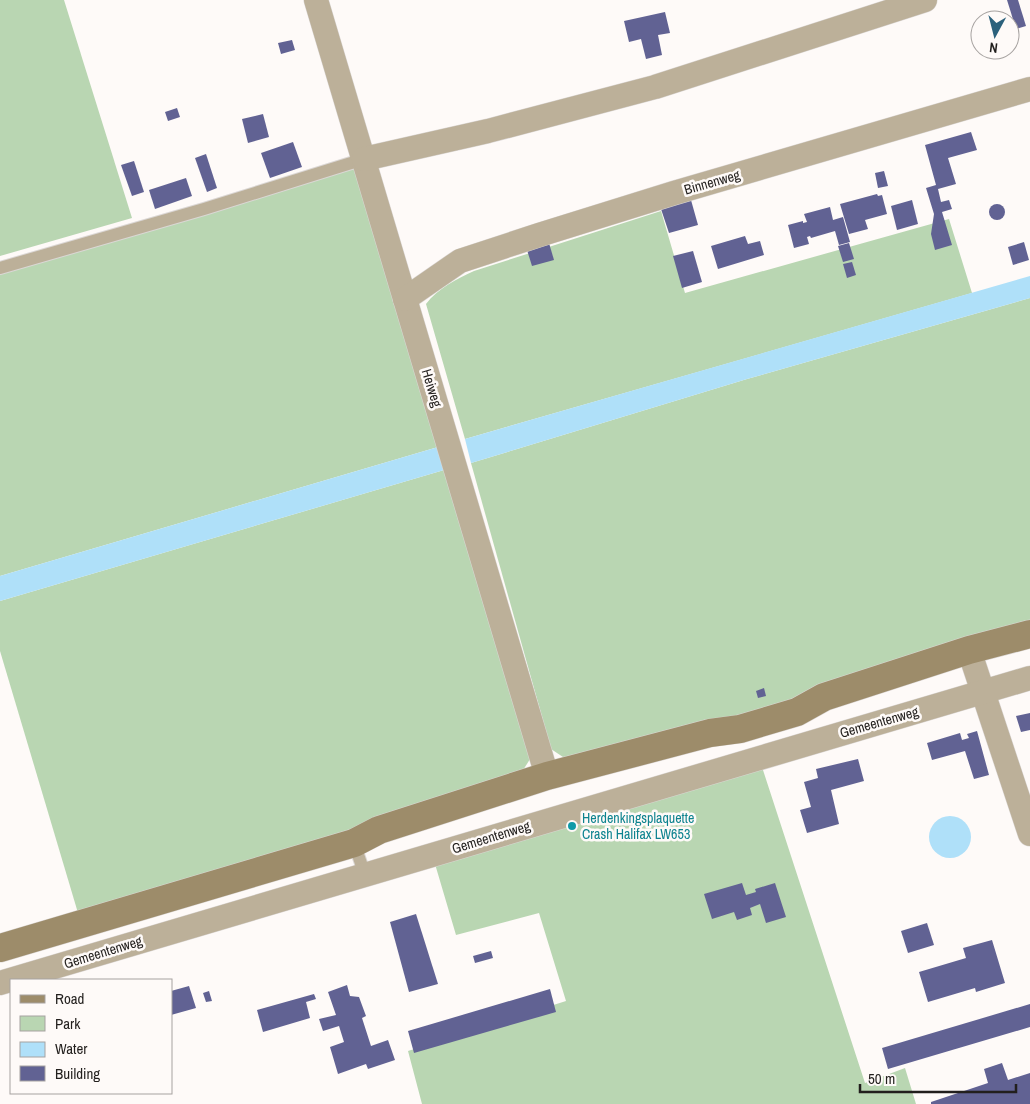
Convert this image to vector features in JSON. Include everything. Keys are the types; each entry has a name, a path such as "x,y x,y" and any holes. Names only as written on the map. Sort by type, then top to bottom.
{"main road":[{"name":"Gemeentenweg","path":"976,670 1030,634"},
{"name":"Gemeentenweg","path":"0,948 354,843 379,830 548,776 710,733 740,729 797,712 824,697 976,670 1030,652"},
{"name":"Gemeentenweg","path":"354,843 382,841 553,794 712,744 740,729"}],"street":[{"name":"Heiweg","path":"316,0 548,776"},
{"path":"364,160 655,87 925,0"},
{"name":"Binnenweg","path":"405,299 460,262 530,238 674,193 1030,89"},
{"path":"976,670 1030,834"},
{"name":"Gemeentenweg","path":"14,979 365,875 976,670 1030,678"}],"lane":[{"path":"0,268 204,210 364,160"},
{"path":"354,843 365,875"}],"green space":[{"path":"0,0 64,0 132,218 0,256"},
{"path":"354,168 438,447 0,576 0,269"},
{"path":"661,211 685,293 949,219 972,293 465,439 426,304 431,298 448,284 474,271"},
{"path":"1030,298 1030,626 712,727 569,761 551,749 471,463 747,379"},
{"path":"444,470 532,756 518,778 366,828 78,913 0,651 0,601"},
{"path":"762,767 865,1083 905,1068 916,1104 422,1104 408,1051 566,1001 539,913 456,935 435,864"}],"water":[{"path":"1030,276 1030,298 747,379 471,463 465,439"},
{"path":"438,447 444,470 0,601 0,576"},
{"path":"946,816 954,816 965,822 971,837 965,852 954,858 946,858 935,852 929,841 929,833 935,822"}],"building":[{"path":"1007,0 1018,0 1026,26 1020,28 1020,10 1010,10"},
{"path":"665,12 670,33 658,35 662,55 646,59 641,39 629,42 624,21"},
{"path":"292,40 295,50 281,54 278,43"},
{"path":"177,108 180,117 168,121 165,112"},
{"path":"263,114 269,137 248,143 242,119"},
{"path":"971,132 977,150 948,158 956,184 938,189 941,202 949,200 952,209 942,212 952,245 935,250 931,234 934,214 926,188 936,185 925,145"},
{"path":"293,142 302,167 270,178 261,153"},
{"path":"206,154 217,188 207,192 195,158"},
{"path":"134,161 144,192 132,196 121,165"},
{"path":"884,171 888,186 878,188 875,173"},
{"path":"186,178 192,196 155,209 149,190"},
{"path":"877,194 878,196 882,195 887,214 865,220 868,229 849,234 840,204"},
{"path":"691,200 698,225 669,233 661,209"},
{"path":"912,200 918,224 897,230 891,206"},
{"path":"997,204 1003,206 1005,212 1003,218 997,220 991,218 989,212 991,206"},
{"path":"830,207 833,220 843,217 850,242 839,245 835,231 811,238 810,236 807,237 809,244 794,248 788,225 803,221 803,223 807,222 804,214"},
{"path":"745,236 748,244 760,241 764,255 718,269 711,246"},
{"path":"1024,242 1029,260 1013,265 1008,247"},
{"path":"549,243 554,260 532,266 527,250"},
{"path":"849,243 854,259 843,262 838,246"},
{"path":"693,251 702,282 682,288 673,256"},
{"path":"852,262 856,275 847,278 843,264"},
{"path":"764,688 766,696 758,698 756,691"},
{"path":"1030,713 1030,730 1021,732 1016,716"},
{"path":"977,731 989,775 974,779 965,751 932,760 927,743 960,733 962,740 969,738 967,734"},
{"path":"858,759 864,781 831,790 839,824 807,833 800,810 811,807 804,782 818,778 816,769"},
{"path":"742,883 746,895 756,892 755,889 775,883 786,917 766,923 760,904 750,908 752,915 737,920 734,912 712,919 704,894"},
{"path":"416,914 438,984 409,992 390,922"},
{"path":"927,923 934,945 908,953 901,931"},
{"path":"992,940 1005,983 976,992 975,988 928,1002 919,972 966,958 963,948"},
{"path":"491,951 493,958 475,963 473,956"},
{"path":"347,985 350,996 359,997 366,1016 362,1018 371,1046 388,1040 395,1060 368,1069 366,1064 338,1074 330,1047 344,1042 339,1026 323,1031 319,1019 336,1015 328,992"},
{"path":"189,986 196,1008 172,1015 172,991"},
{"path":"550,989 556,1012 414,1053 408,1031"},
{"path":"209,991 212,1001 206,1002 203,993"},
{"path":"314,994 316,999 306,1002 310,1018 263,1032 257,1010"},
{"path":"1030,1004 1030,1027 888,1069 882,1048"},
{"path":"1002,1063 1008,1080 1030,1073 1030,1104 931,1104 931,1102 988,1083 984,1069"}],"place":[{"name":"Herdenkingsplaquette Crash Halifax LW653","path":"572,826"}]}
